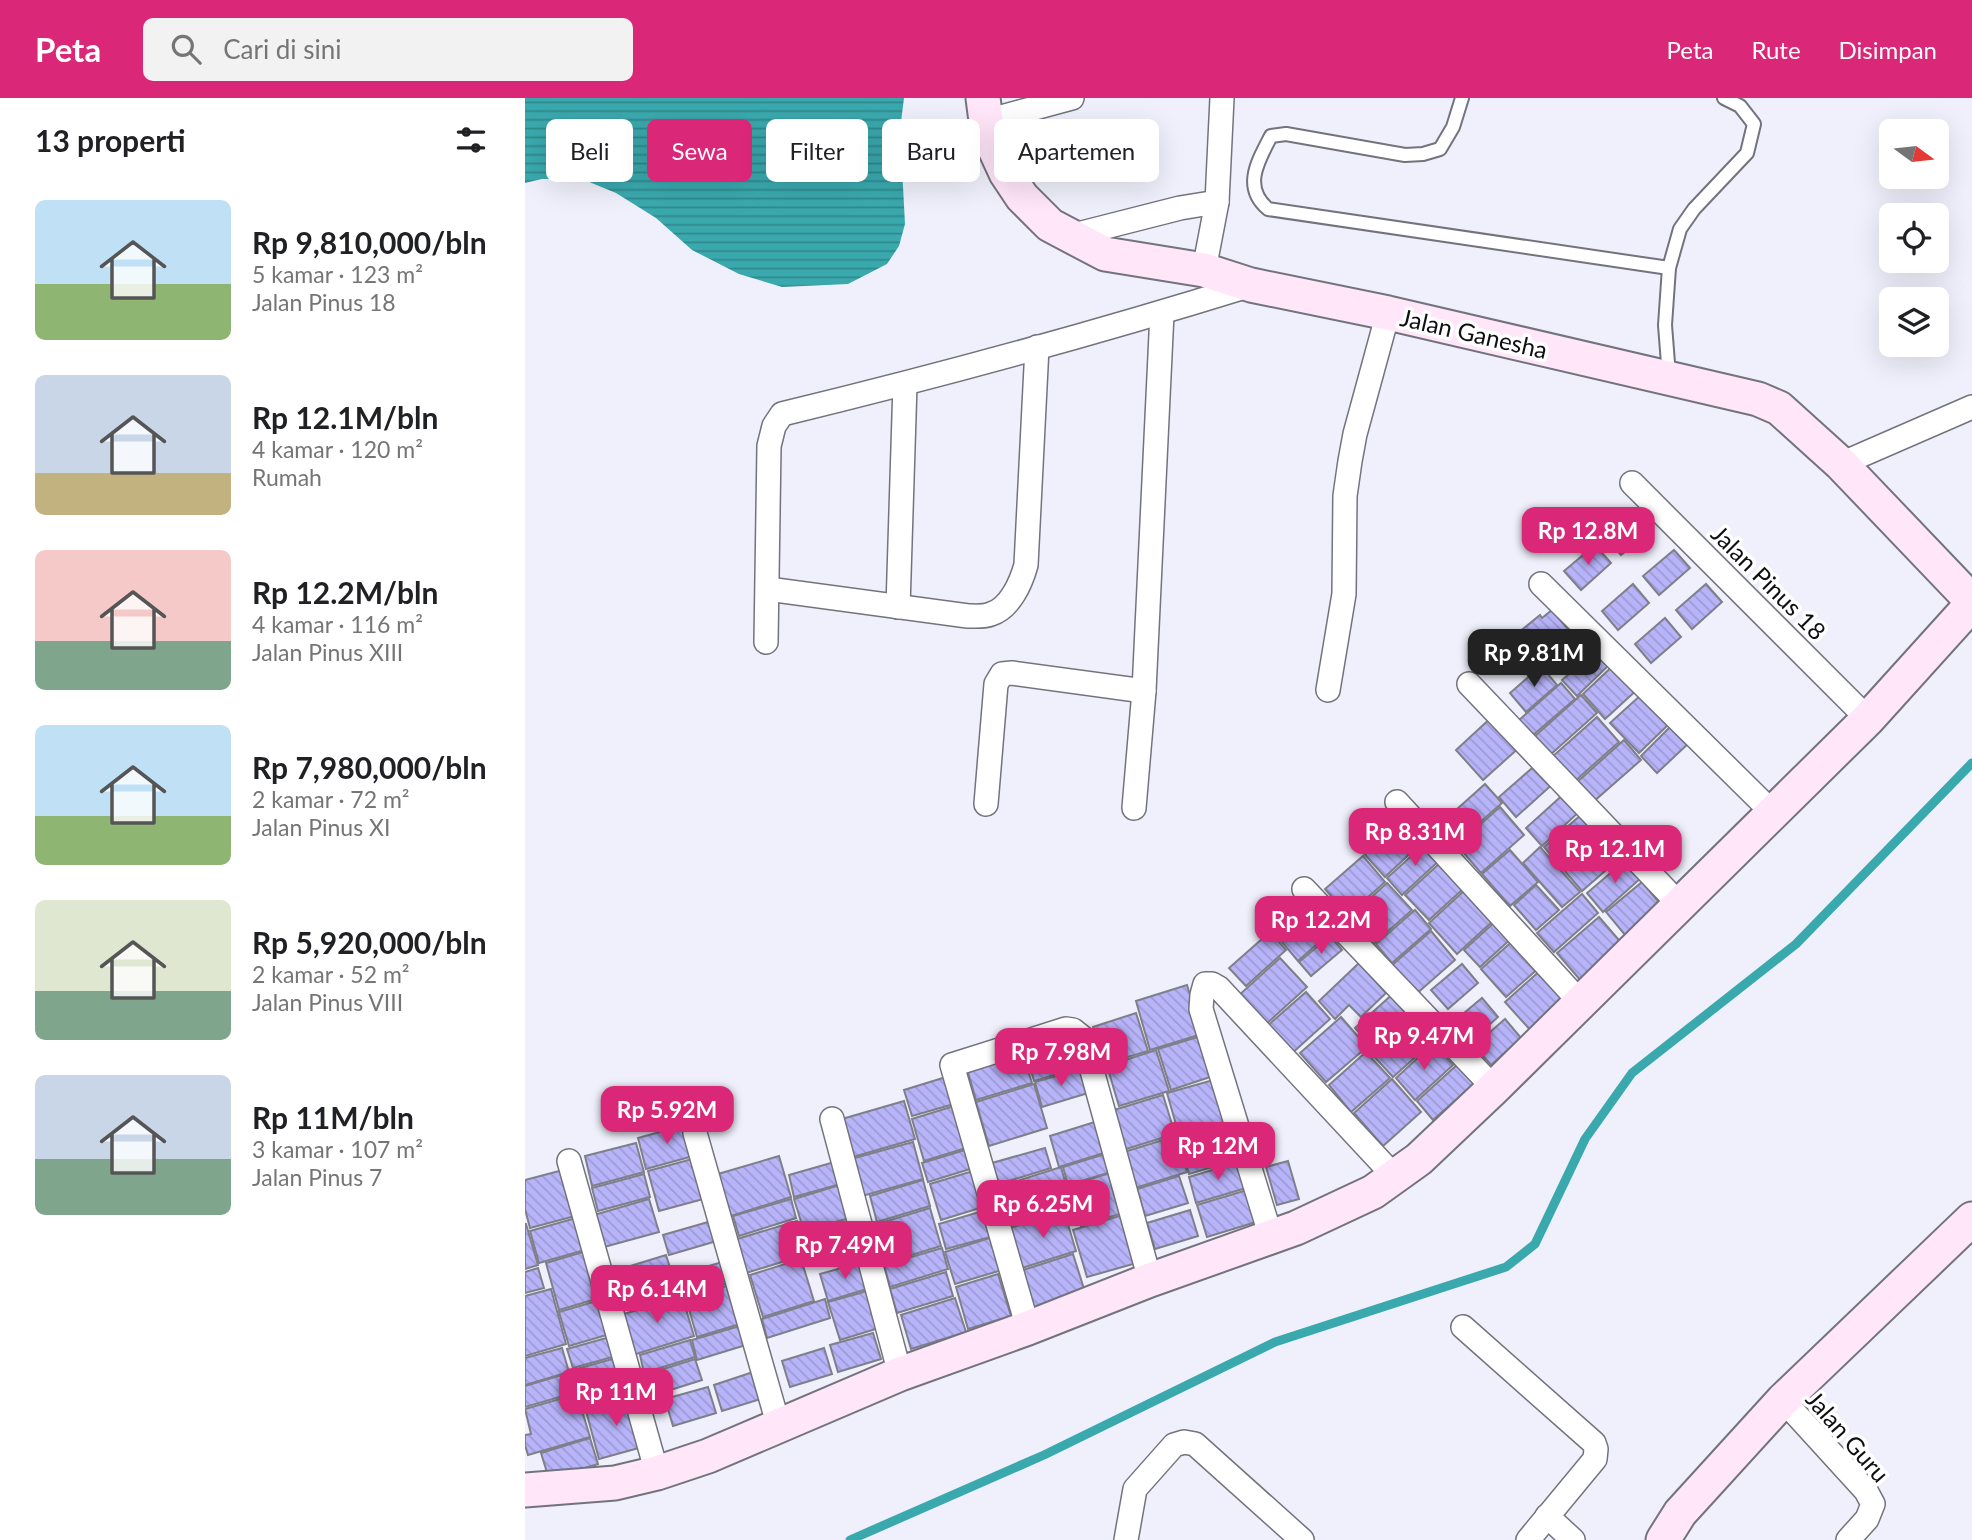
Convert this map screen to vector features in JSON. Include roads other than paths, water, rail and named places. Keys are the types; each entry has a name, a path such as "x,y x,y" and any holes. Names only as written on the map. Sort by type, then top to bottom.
{"street":[{"path":"984,109 1072,98"},
{"path":"1205,270 1217,202 1222,98"},
{"name":"Jalan Ganesha","path":"984,109 994,147 1006,173 1022,197 1049,225 1105,254 1205,270 1251,285 1388,313 1758,399 1779,408 1841,464 1972,602"},
{"path":"1070,236 1180,208 1217,202"},
{"path":"767,642 769,446 774,426 782,414 905,384 1162,313 1251,285"},
{"path":"1134,808 1143,691 1162,313"},
{"path":"1328,690 1344,594 1345,496 1348,472 1355,434 1388,313"},
{"path":"768,589 968,616 992,614 1005,604 1020,584 1026,565 1037,346"},
{"path":"898,607 905,384"},
{"path":"1841,464 1972,407"},
{"name":"Jalan Pinus 18","path":"1632,483 1868,719"},
{"path":"1541,584 1773,813"},
{"path":"525,1490 615,1483 657,1474 779,1427 900,1374 1296,1228 1373,1192 1419,1159 1581,1003 1868,719 1972,602"},
{"path":"986,804 996,684 1002,674 1012,673 1143,691"},
{"path":"1469,684 1680,905"},
{"path":"1397,802 1581,1003"},
{"path":"1304,889 1494,1088"},
{"path":"1271,1237 1201,1009 1205,984 1219,988 1395,1177"},
{"path":"1028,1328 951,1065 1066,1029 1073,1030 1083,1038 1150,1280"},
{"path":"832,1119 900,1374"},
{"path":"695,1133 779,1427"},
{"path":"569,1161 657,1474"},
{"path":"1663,1540 1680,1513 1783,1400 1968,1231"},
{"path":"1463,1327 1594,1443 1596,1449 1595,1459 1528,1540"},
{"name":"Jalan Guru","path":"1783,1400 1873,1503 1867,1519 1848,1540"},
{"path":"1126,1540 1135,1489 1174,1445 1184,1442 1195,1444 1301,1540"},
{"path":"1547,1516 1573,1540"}],"lane":[{"path":"1462,98 1453,127 1440,149 1423,154 1405,155 1286,134 1271,136 1258,160 1253,183 1258,200 1268,209 1669,268"},
{"path":"1669,378 1665,325 1669,268 1680,229 1694,209 1747,153 1754,124 1740,106 1724,98"}],"water":[{"path":"525,98 904,98 901,119 882,119 882,182 903,182 905,224 899,246 887,264 848,284 782,287 739,274 692,250 656,218 616,193 589,182 633,182 633,119 546,119 546,179 525,183"}],"waterway":[{"path":"850,1540 1044,1455 1275,1342 1506,1267 1535,1244 1585,1139 1632,1073 1796,944 1972,763"}]}
